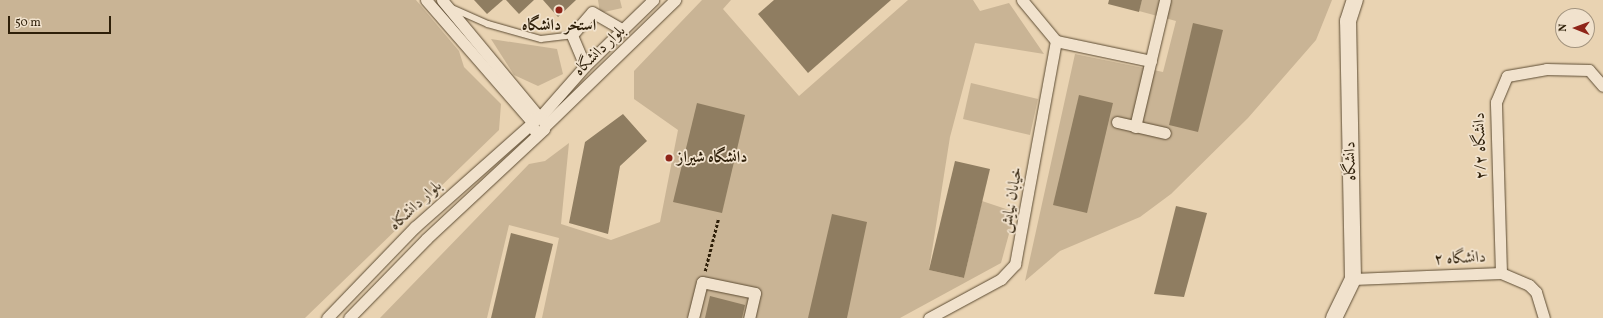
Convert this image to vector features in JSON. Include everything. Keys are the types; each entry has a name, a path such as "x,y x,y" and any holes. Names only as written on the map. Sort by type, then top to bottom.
{"street":[{"path":"426,0 500,78 538,123"},
{"name":"بلوار دانشکاه","path":"349,318 538,123 585,66 653,0"},
{"name":"بلوار دانشگاه","path":"538,123 675,0"},
{"path":"1022,0 1056,41 1151,61"},
{"path":"1136,127 1165,0"},
{"name":"دانشگاه","path":"1334,318 1353,279 1348,21 1355,0"},
{"path":"444,3 500,78"},
{"path":"585,66 572,34 592,12 623,30"},
{"name":"خیابان نیایش","path":"929,318 1001,279 1015,264 1056,41"},
{"name":"۲/۲ دانشگاه","path":"1501,273 1496,102 1507,76 1546,70 1590,70 1603,86"},
{"path":"1117,122 1164,133"},
{"name":"بلوار دانشکاه","path":"327,318 415,227 538,123"},
{"name":"۲ دانشگاه","path":"1353,279 1501,273 1529,285 1536,292 1544,318"},
{"path":"693,318 702,282 755,293 749,318"}],"lane":[{"path":"444,3 514,33 541,39 572,34"}],"path":[{"path":"702,282 718,220"}],"shaded area":[{"path":"0,0 416,0 459,51 464,67 501,104 499,130 305,318 0,318"},
{"path":"598,0 620,0 622,8 600,13"},
{"path":"702,0 731,0 723,9 799,96 908,0 973,0 980,11 1009,3 1044,54 975,43 950,137 929,270 964,278 982,201 1015,212 1001,263 900,318 542,318 559,238 509,225 487,318 380,318 529,164 545,161 569,143 561,224 611,240 660,222 678,130 634,99 634,71"},
{"path":"1142,0 1332,0 1316,40 1248,118 1171,194 1140,217 1060,251 1025,281 1075,54 1163,72 1176,21 1139,11"},
{"path":"491,39 557,49 563,74 538,86 514,75"},
{"path":"971,83 1038,99 1030,135 963,119"}],"building":[{"name":"استخر دانشگاه","path":"474,0 503,0 487,14"},
{"name":"استخر دانشگاه","path":"506,0 534,0 519,14"},
{"name":"استخر دانشگاه","path":"543,0 576,0 558,17"},
{"path":"774,0 891,0 808,73 758,14"},
{"path":"1109,0 1142,0 1139,12 1108,4"},
{"path":"1193,23 1223,30 1198,132 1169,125"},
{"path":"1079,95 1113,103 1087,213 1053,205"},
{"path":"697,103 745,115 722,213 673,202"},
{"path":"623,114 647,141 620,166 608,234 569,223 585,142"},
{"path":"955,161 990,169 964,278 929,270"},
{"path":"1176,206 1207,213 1184,297 1154,294"},
{"path":"832,214 867,222 847,318 808,318"},
{"path":"511,233 553,244 535,318 491,318"},
{"path":"710,296 745,305 742,318 705,318"}],"place":[{"name":"استخر دانشگاه","path":"559,10"},
{"name":"دانشگاه شیراز","path":"669,158"}]}
